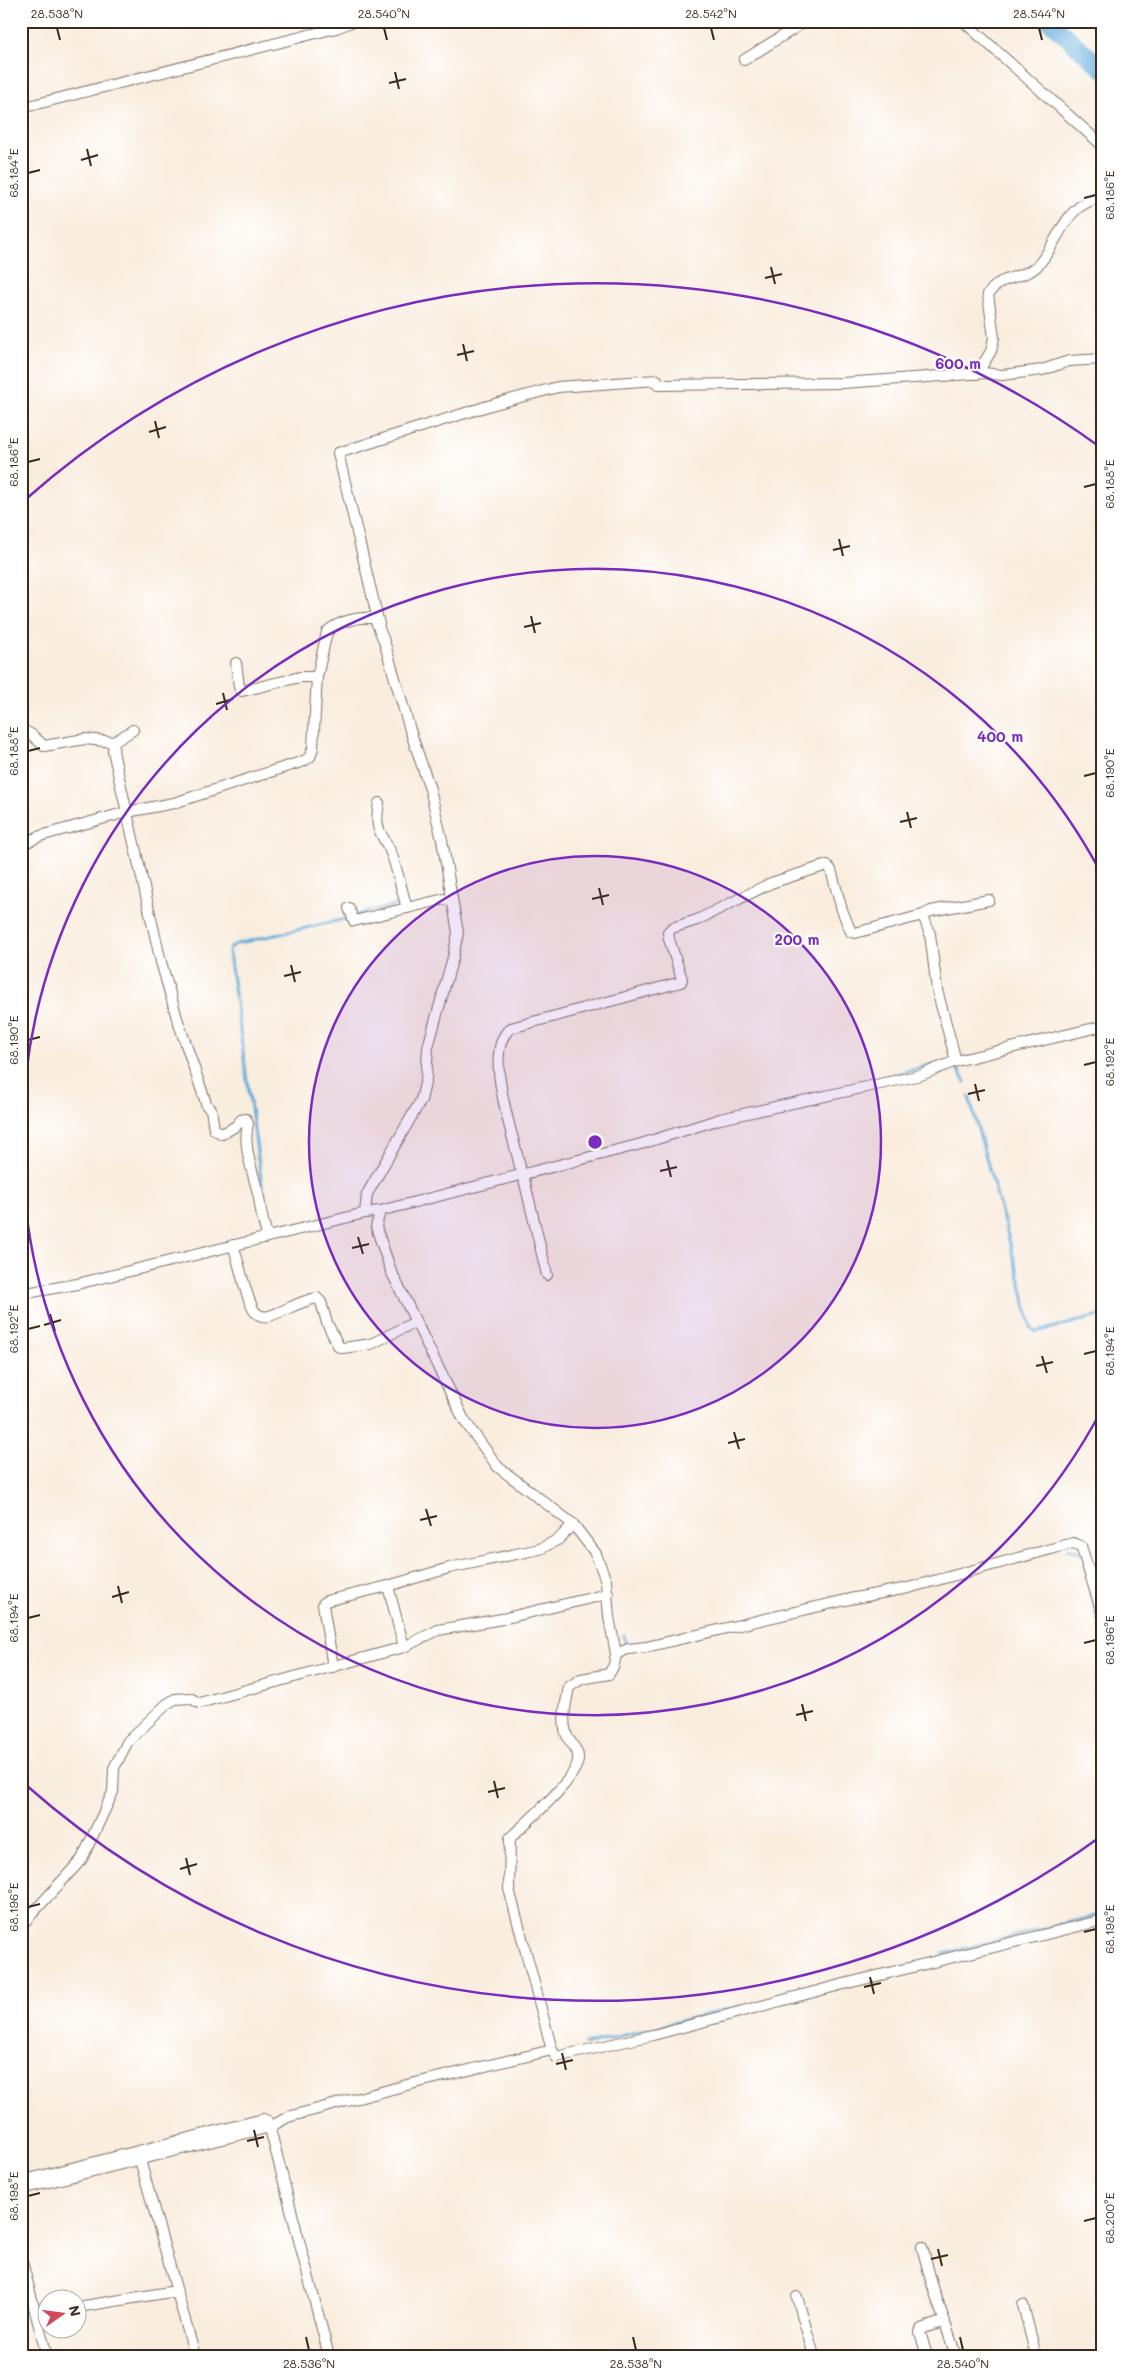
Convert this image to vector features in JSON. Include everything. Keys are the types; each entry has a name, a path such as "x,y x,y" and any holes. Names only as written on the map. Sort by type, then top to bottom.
{"street":[{"path":"21,108 327,30 354,21"},
{"path":"744,60 806,21"},
{"path":"963,21 1103,146"},
{"path":"977,374 991,352 994,338 988,294 999,284 1037,268 1060,228 1078,206 1091,199 1103,197"},
{"path":"365,1212 367,1194 421,1100 426,1079 428,1047 454,957 458,933 442,840 430,788 379,628 338,452 491,405 558,387 657,380 658,385 843,383 987,373 1002,375 1032,372 1069,361 1103,360"},
{"path":"21,845 40,836 127,812 174,804 310,758 313,748 318,677 327,632 332,626 364,618 375,619 379,628"},
{"path":"236,663 239,687 242,691 300,677 318,677"},
{"path":"21,729 32,735 44,746 85,739 114,742 133,730"},
{"path":"114,742 113,750 161,962 177,1018 207,1106 210,1108 214,1129 222,1134 236,1126 241,1120 246,1119 248,1123 250,1165 259,1198 261,1218 268,1236"},
{"path":"379,803 375,820 377,829 392,856 407,908"},
{"path":"547,1274 498,1075 497,1059 505,1032 511,1028 680,982 682,979 669,939 668,932 672,928 697,920 771,883 827,865 831,870 842,910 851,932 855,933 923,915 931,911 989,900"},
{"path":"349,908 354,920 444,899 452,901"},
{"path":"923,915 930,934 937,990 956,1061"},
{"path":"21,1294 77,1284 365,1212 380,1211 521,1171 641,1144 720,1120 921,1075 956,1061 1103,1026"},
{"path":"380,1211 376,1227 391,1271 414,1322 464,1420 498,1467 573,1524 596,1554 604,1575 608,1594 609,1616 616,1654 614,1665 609,1674 581,1678 569,1687 563,1713 567,1736 579,1758 574,1773 510,1838 510,1889 554,2053"},
{"path":"233,1245 254,1310 259,1316 268,1317 305,1300 317,1298 321,1302 326,1323 339,1347 343,1348 371,1344 414,1322"},
{"path":"333,1666 323,1604 326,1601 388,1586 449,1568 540,1549 559,1539 573,1524"},
{"path":"616,1654 628,1649 646,1647 908,1588 1073,1543 1081,1546 1103,1616"},
{"path":"388,1586 404,1647"},
{"path":"21,1926 82,1859 113,1792 114,1768 128,1741 167,1704 183,1698 198,1703 404,1647 438,1630 502,1619 608,1594"},
{"path":"21,2190 270,2127 288,2117 407,2085 554,2053 653,2035 840,1984 1103,1920"},
{"path":"21,2181 263,2119 268,2121 329,2356"},
{"path":"140,2160 176,2294 195,2356"},
{"path":"922,2247 956,2356"},
{"path":"21,2258 47,2356"},
{"path":"88,2305 170,2292 176,2294"},
{"path":"797,2297 814,2356"},
{"path":"1023,2305 1036,2356"},
{"path":"926,2356 920,2332 921,2329 944,2321"}],"waterway":[{"path":"1049,21 1103,69"},
{"path":"359,914 397,905"},
{"path":"266,1214 229,953 230,948 236,944 345,919"},
{"path":"875,1080 941,1062"},
{"path":"956,1066 965,1082"},
{"path":"969,1097 1018,1272 1031,1328 1036,1332 1103,1315"},
{"path":"268,1220 275,1229"},
{"path":"1068,1549 1077,1551 1079,1554"},
{"path":"1090,1591 1098,1617 1103,1622"},
{"path":"624,1635 626,1648"},
{"path":"943,1954 1103,1914"},
{"path":"585,2045 741,2006"}]}
